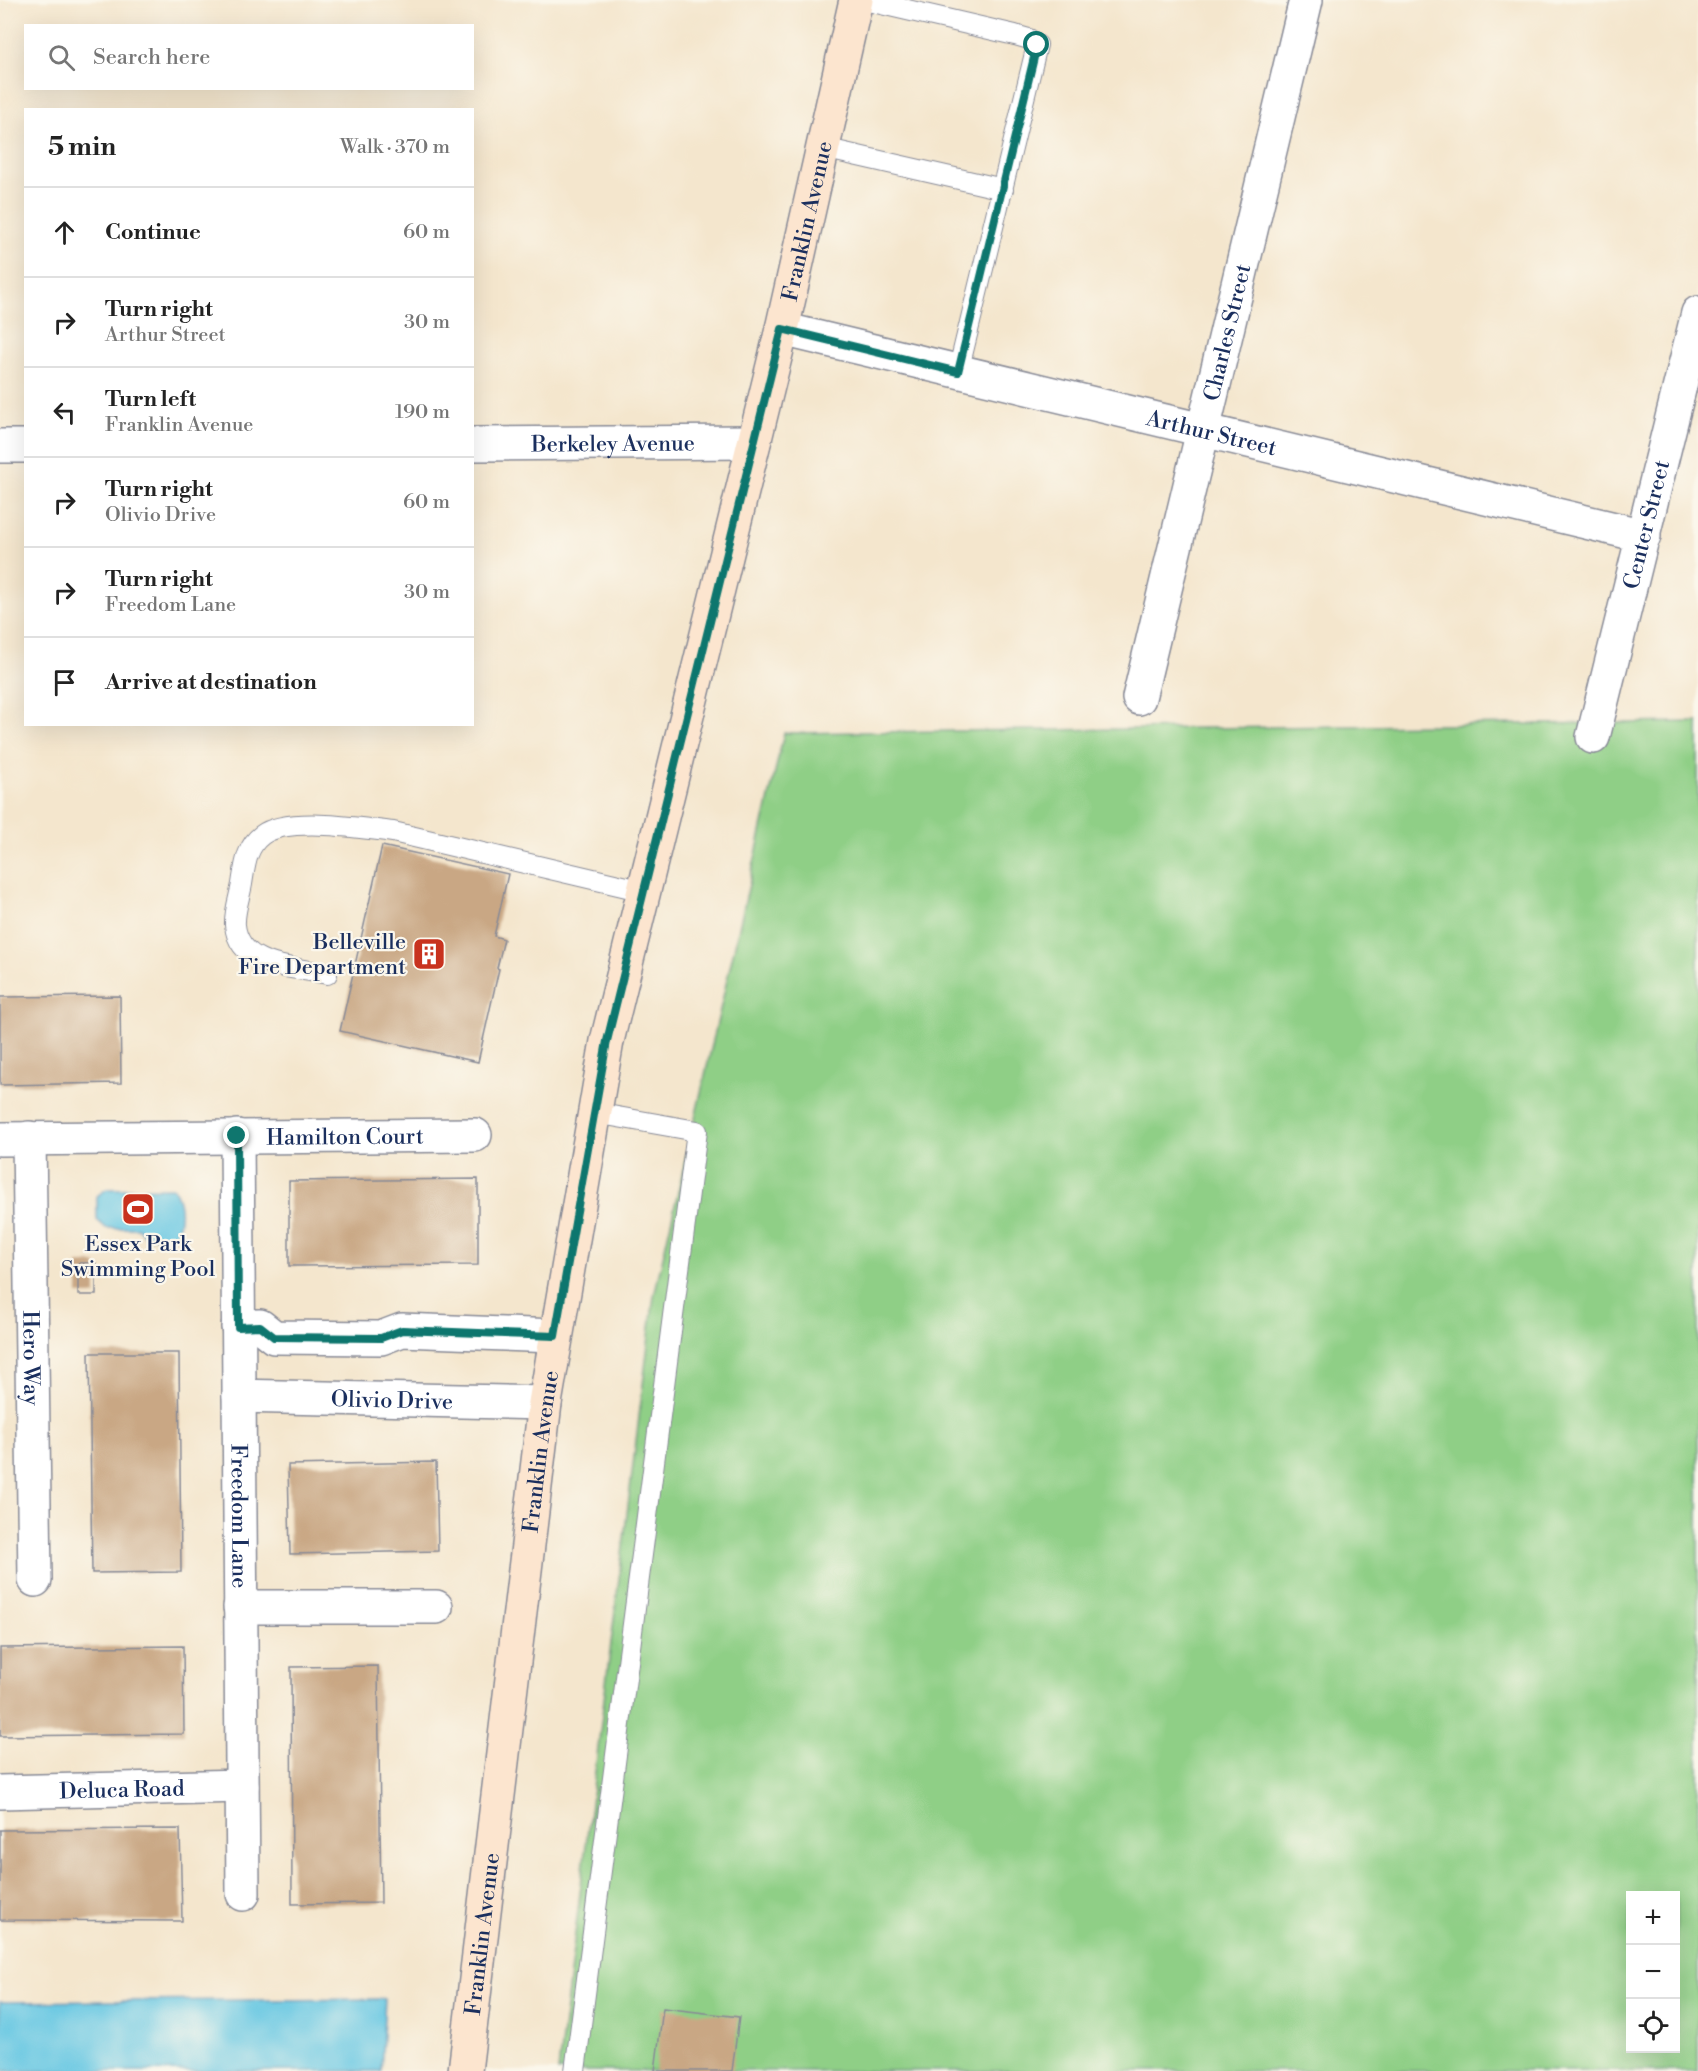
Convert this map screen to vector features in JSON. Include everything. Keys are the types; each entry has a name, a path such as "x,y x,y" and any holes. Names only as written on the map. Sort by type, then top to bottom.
{"main road":[{"name":"Franklin Avenue","path":"465,2071 545,1403 607,1041 782,329 856,0"}],"street":[{"name":"Charles Street","path":"1139,698 1201,431 1306,0"},
{"name":"Center Street","path":"1593,737 1644,536 1686,409 1698,313"},
{"name":"Arthur Street","path":"782,329 1644,536"},
{"name":"Berkeley Avenue","path":"474,444 754,442"},
{"path":"0,446 24,446"},
{"name":"Hamilton Court","path":"14,1138 475,1135"},
{"name":"Freedom Lane","path":"237,1136 249,1327 238,1396 243,1894"},
{"name":"Hero Way","path":"14,1138 35,1580"},
{"path":"249,1327 274,1337 381,1338 402,1330 555,1336"},
{"name":"Olivio Drive","path":"238,1396 545,1403"},
{"path":"240,1607 436,1607"},
{"name":"Deluca Road","path":"0,1792 242,1786"}],"lane":[{"path":"864,0 1015,35 1029,39 1037,45 958,372"},
{"path":"823,148 1003,189"},
{"path":"327,974 254,958 240,943 235,923 248,850 262,834 287,826 354,827 393,832 644,891"},
{"path":"575,2071 697,1131 595,1113"}],"green space":[{"path":"1698,722 1698,2071 558,2071 654,1296 784,733"}],"water":[{"name":"Essex Park Swimming Pool","path":"173,1188 179,1200 180,1212 175,1236 145,1237 138,1228 106,1228 97,1220 97,1196 107,1189"},
{"path":"385,1999 381,2071 0,2071 0,2002"}],"building":[{"name":"Belleville Fire Department","path":"382,846 508,874 494,936 504,939 478,1062 340,1031"},
{"path":"120,996 121,1083 0,1085 0,997"},
{"path":"478,1179 478,1265 289,1266 289,1181"},
{"path":"78,1263 96,1263 96,1295 78,1295"},
{"path":"89,1353 179,1353 181,1572 92,1573"},
{"path":"436,1462 438,1551 290,1554 288,1465"},
{"path":"183,1646 184,1734 0,1736 0,1648"},
{"path":"378,1666 381,1903 292,1904 291,1667"},
{"path":"180,1829 182,1921 0,1920 0,1830"},
{"path":"663,2008 739,2017 732,2071 655,2071"}],"place":[{"name":"Belleville Fire Department","path":"429,954"},
{"name":"Essex Park Swimming Pool","path":"138,1209"}],"route":[{"path":"237,1136 238,1327 260,1326 274,1337 381,1338 402,1330 555,1336 607,1041 782,329 958,372 1037,45"}]}
